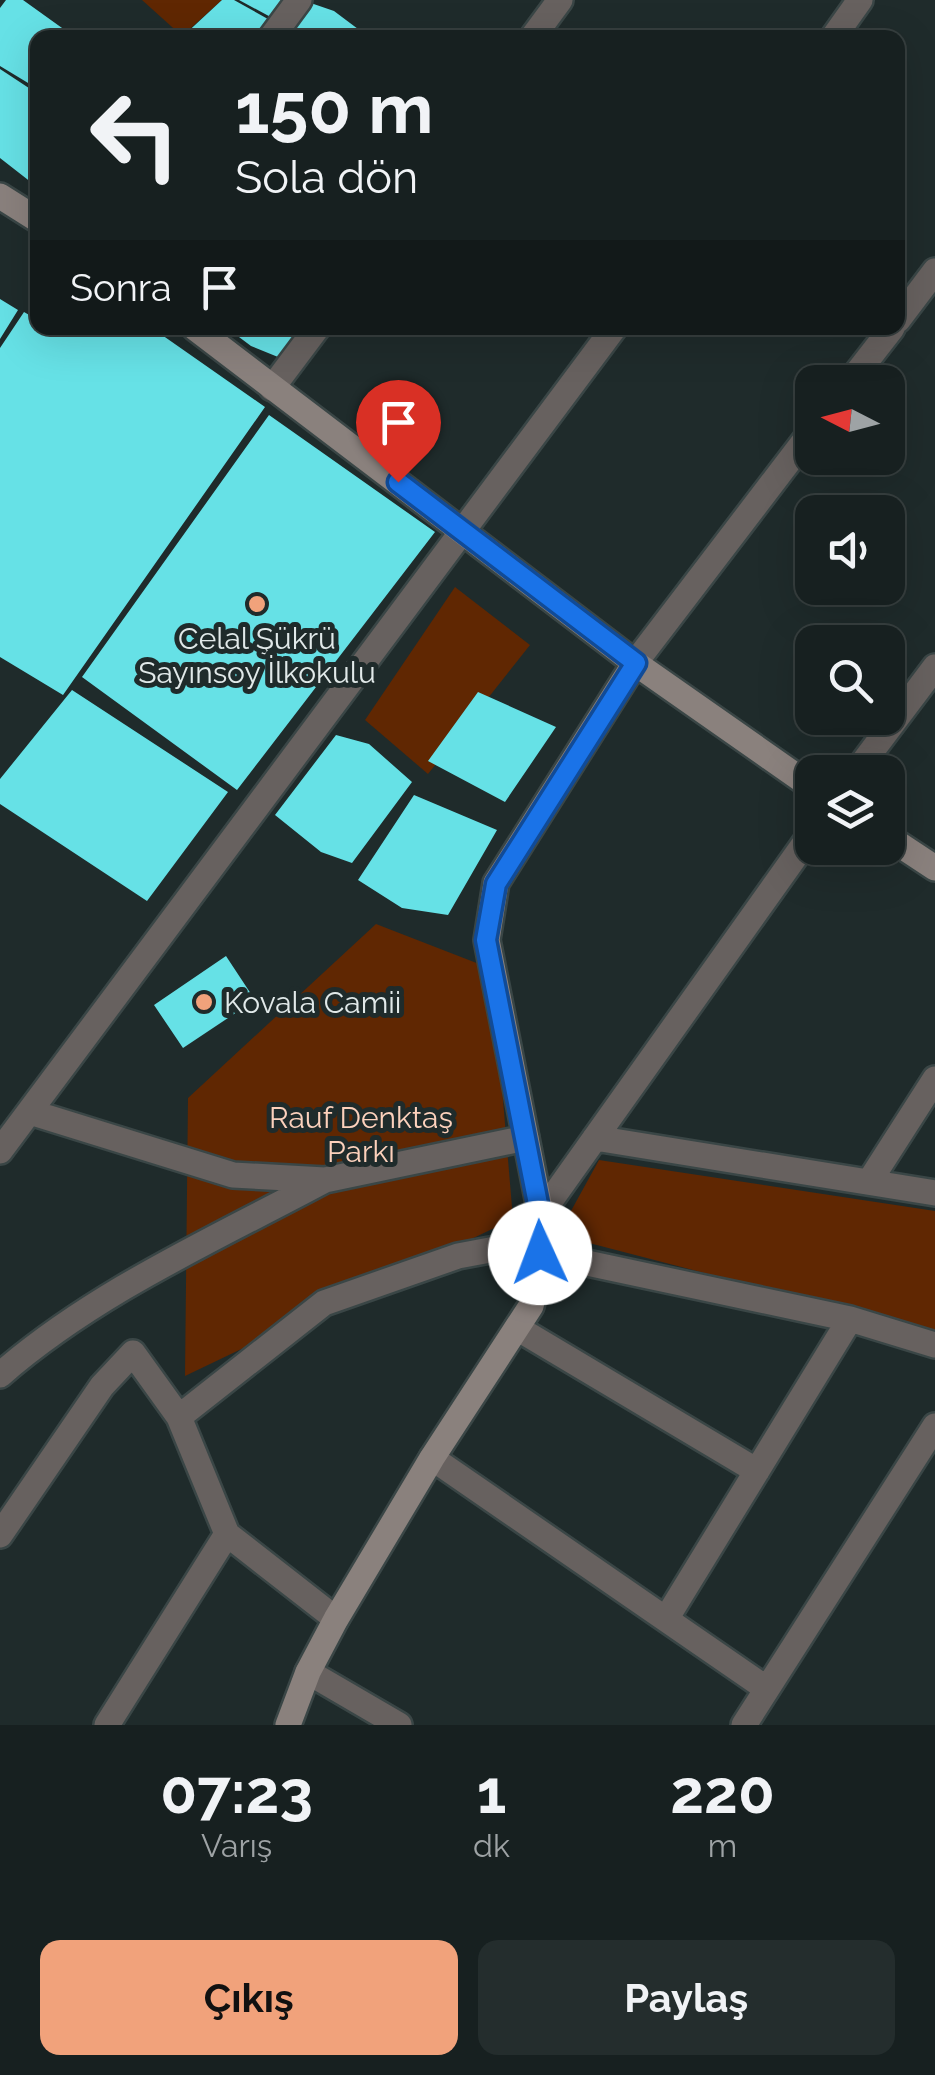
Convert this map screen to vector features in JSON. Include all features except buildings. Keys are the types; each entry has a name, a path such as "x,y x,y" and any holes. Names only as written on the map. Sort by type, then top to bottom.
{"street":[{"path":"276,30 299,0"},
{"path":"538,30 560,0"},
{"path":"838,30 862,0"},
{"path":"0,196 30,215"},
{"path":"905,311 935,271"},
{"path":"204,335 636,663 795,775"},
{"path":"272,388 311,335"},
{"path":"4,1137 30,1112 609,335"},
{"path":"863,365 887,335"},
{"path":"288,1725 308,1672 336,1618 432,1458 531,1306 540,1271 540,1214 486,940 496,884 636,663 795,453"},
{"path":"869,755 935,667"},
{"path":"905,848 935,868"},
{"path":"540,1214 795,857"},
{"path":"869,1182 935,1078"},
{"path":"30,1112 233,1175 325,1180 526,1138"},
{"path":"594,1138 935,1193"},
{"path":"0,1375 37,1342 115,1294 325,1180"},
{"path":"179,1417 324,1303 458,1256 522,1244 540,1253 850,1319 935,1345"},
{"path":"666,1619 850,1319"},
{"path":"516,1328 757,1471"},
{"path":"0,1534 102,1386 133,1353 179,1417 227,1534 336,1618"},
{"path":"744,1725 935,1426"},
{"path":"432,1458 767,1689"},
{"path":"107,1725 227,1534"},
{"path":"308,1672 398,1725"}],"green space":[{"path":"142,0 222,0 189,30 175,30"},
{"path":"455,587 530,645 428,774 365,720"},
{"name":"Rauf Denktaş Parkı","path":"376,924 492,969 513,1219 185,1376 188,1098"},
{"path":"599,1160 935,1211 935,1333 566,1237 566,1220"}],"place":[{"name":"Celal Şükrü Sayınsoy İlkokulu","path":"257,604"},
{"name":"Kovala Camii","path":"204,1002"}],"route":[{"path":"398,482 636,663 496,884 486,940 540,1214 540,1253"}]}
